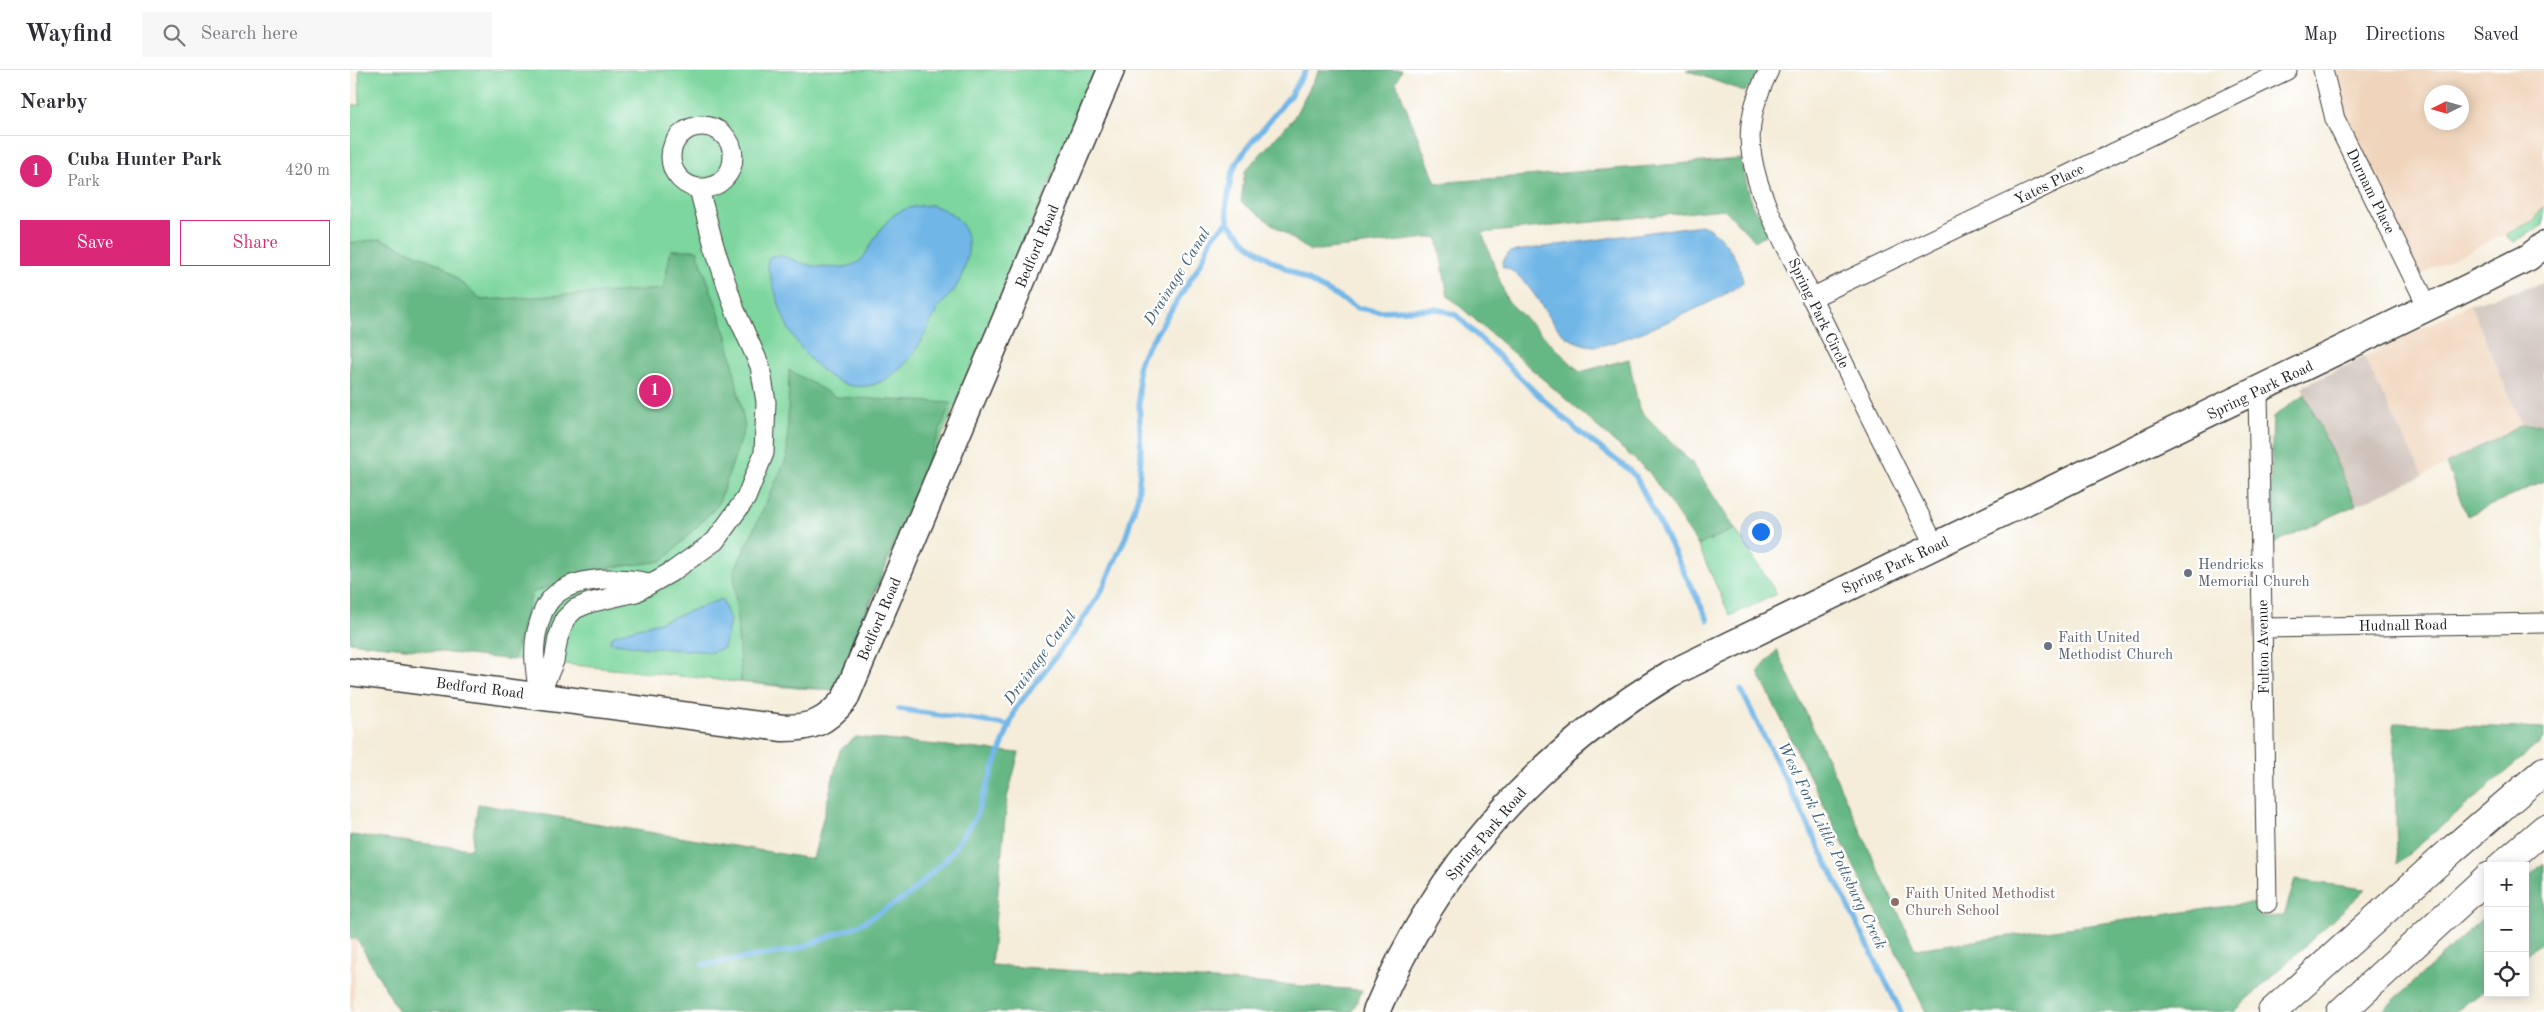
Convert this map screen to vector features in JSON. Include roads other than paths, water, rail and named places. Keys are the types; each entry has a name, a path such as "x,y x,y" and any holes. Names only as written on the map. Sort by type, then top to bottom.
{"highway":[{"path":"2272,1012 2445,856 2544,772"},
{"path":"2506,862 2544,829"},
{"path":"2341,1012 2484,881"}],"main road":[{"name":"Bedford Road","path":"350,672 783,728 803,728 820,722 834,713 845,699 1112,70"},
{"name":"Spring Park Road","path":"1376,1012 1402,953 1426,911 1461,862 1502,811 1538,774 1575,742 1637,695 1670,674 2258,391 2539,252"}],"street":[{"name":"Spring Park Circle","path":"1769,70 1753,109 1750,133 1751,155 1764,200 1935,546"},
{"name":"Yates Place","path":"1811,298 2288,70"},
{"name":"Durnam Place","path":"2323,70 2335,119 2428,307"},
{"path":"539,696 554,661 558,638 565,619 575,609 636,592 673,571 715,541 746,498 764,454 766,402 760,366 735,310 714,246 699,188"},
{"name":"Fulton Avenue","path":"2258,391 2268,903"},
{"name":"Hudnall Road","path":"2262,628 2544,623"}],"water":[{"path":"931,205 951,214 964,228 968,242 968,253 958,284 940,306 918,346 902,367 886,379 870,385 855,386 841,383 815,364 789,329 781,311 767,265 769,257 782,256 817,267 837,268 850,266 857,263 865,255 881,228 893,216 908,208"},
{"path":"1701,225 1716,233 1729,248 1738,265 1743,282 1734,289 1696,309 1648,330 1608,344 1588,345 1567,337 1552,321 1522,279 1503,267 1502,263 1509,252"},
{"path":"722,599 730,620 724,648 712,652 641,647 609,642 614,635 666,620"}],"waterway":[{"name":"West Fork Little Pottsburg Creek","path":"1306,70 1289,97 1236,164 1231,177 1226,208 1229,223 1248,244 1269,259 1358,308 1377,311 1438,309 1456,315 1578,431 1636,477 1708,620"},
{"name":"Drainage Canal","path":"703,965 794,950 859,925 909,895 949,856 975,818 1016,708 1074,633 1102,590 1126,536 1138,496 1141,456 1138,368 1142,356 1201,263 1213,236 1228,222"},
{"name":"West Fork Little Pottsburg Creek","path":"1741,690 1901,1012"},
{"path":"899,709 1009,725"}],"place":[{"name":"Cuba Hunter Park","path":"655,391"},
{"name":"Hendricks Memorial Church","path":"2188,573"},
{"name":"Faith United Methodist Church","path":"2048,646"},
{"name":"Faith United Methodist Church School","path":"1895,902"}]}
